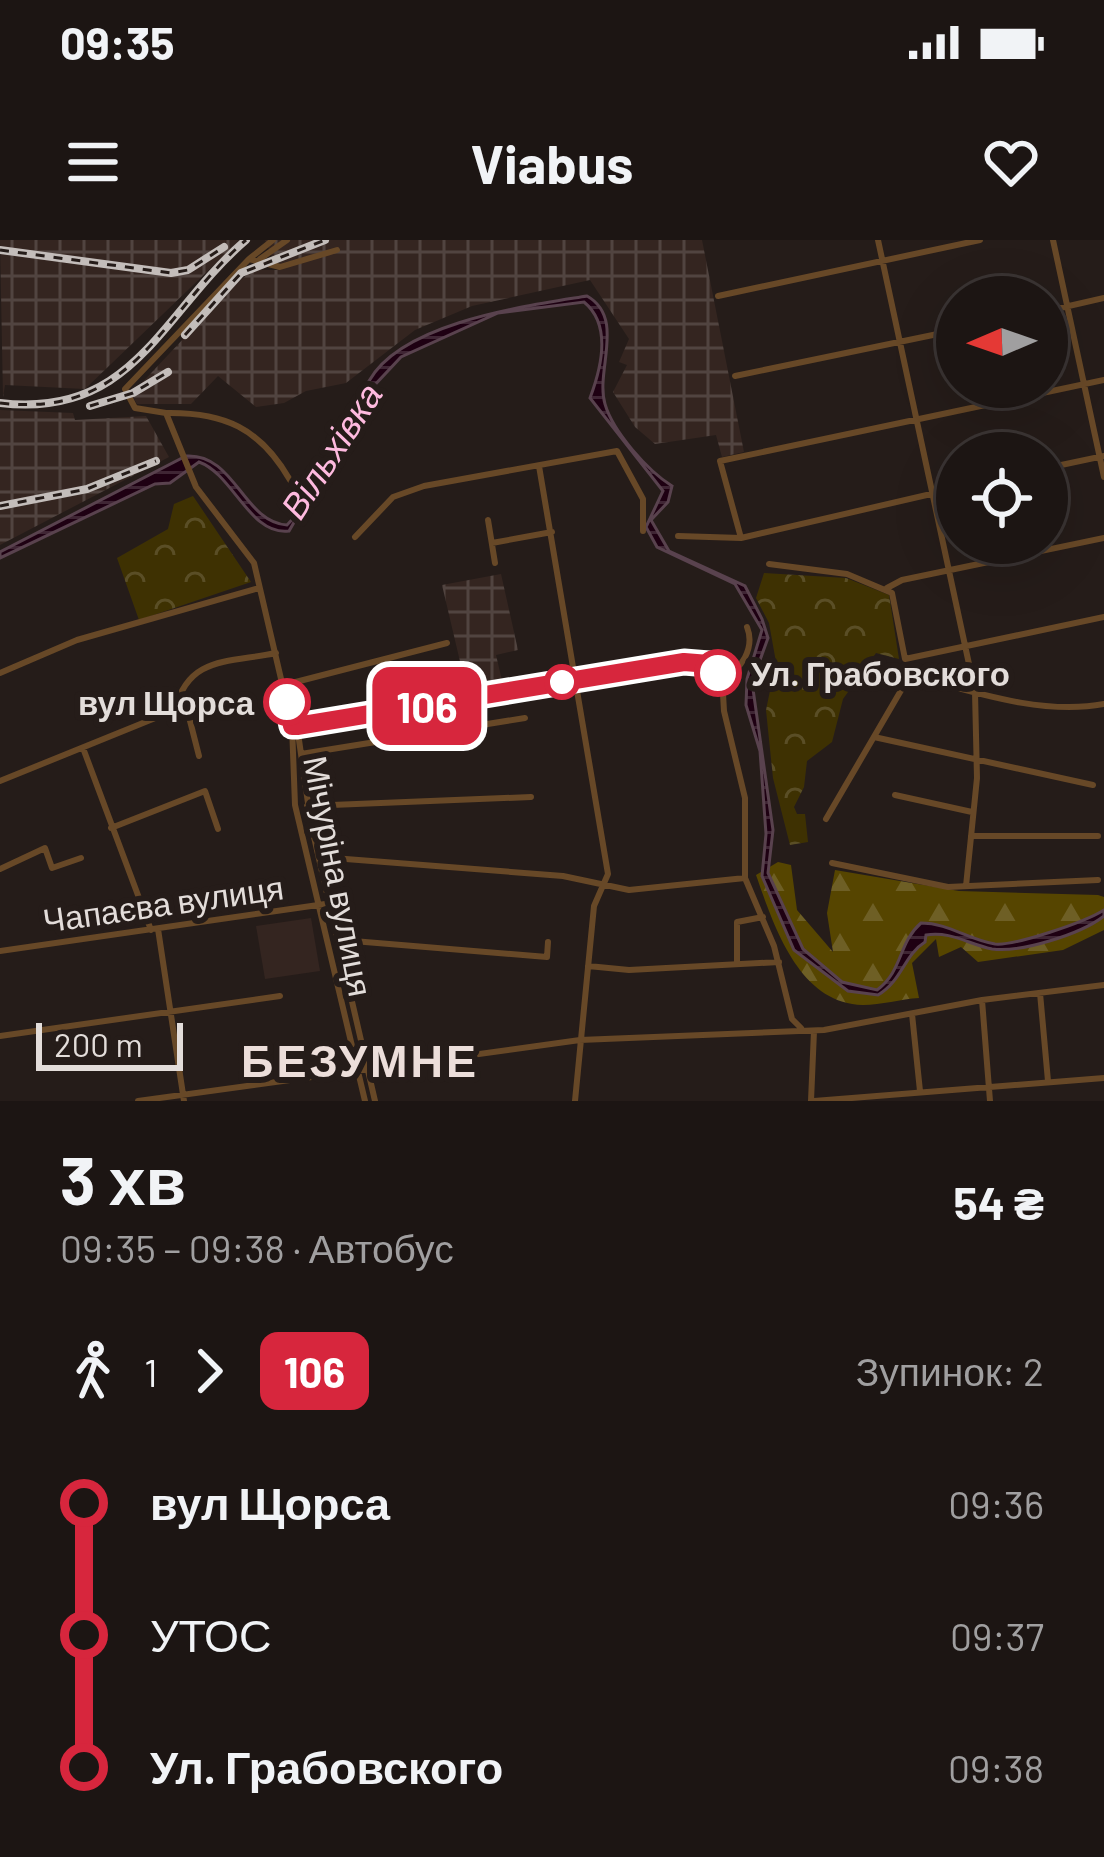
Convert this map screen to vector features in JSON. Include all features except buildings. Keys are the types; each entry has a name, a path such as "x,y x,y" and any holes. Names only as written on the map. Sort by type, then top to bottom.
{"street":[{"path":"273,240 249,259 125,389 135,408 212,412 260,440 290,480"},
{"path":"260,259 287,240"},
{"path":"878,240 975,692 976,763 966,886"},
{"path":"718,296 980,240"},
{"path":"1053,240 1061,276"},
{"path":"249,259 280,267 337,250"},
{"path":"1068,307 1104,298"},
{"path":"1068,312 1104,477"},
{"path":"735,376 936,334"},
{"path":"741,538 720,461 1104,380"},
{"name":"Мічуріна вулиця","path":"166,413 196,487 254,563 295,726 308,806 375,1101"},
{"path":"355,537 393,497 617,451 644,499 644,531"},
{"path":"1068,463 1102,456"},
{"path":"538,466 605,849 605,881 594,906 574,1101"},
{"path":"678,536 741,538 936,493"},
{"path":"488,520 495,563"},
{"path":"492,543 552,532"},
{"path":"769,564 847,574 886,590 948,570 1104,538"},
{"path":"0,673 77,640 259,588"},
{"path":"886,590 899,615 904,659 1104,617"},
{"path":"722,676 742,662 751,635 747,627"},
{"path":"284,685 447,643"},
{"path":"175,710 183,682 196,669 276,653"},
{"path":"295,726 698,662 722,676"},
{"path":"826,819 910,675 975,692 1078,709 1104,704"},
{"path":"722,676 724,710 745,798 745,878 764,916 792,1019 804,1030"},
{"path":"0,781 175,710 203,710"},
{"path":"188,712 199,756"},
{"path":"301,754 525,718"},
{"name":"Мічуріна вулиця","path":"295,726 295,806 364,1101"},
{"path":"874,737 1093,785"},
{"path":"83,747 154,929 183,1098"},
{"path":"111,828 205,791 218,829"},
{"path":"895,795 972,812"},
{"path":"308,806 531,796"},
{"path":"971,836 1098,836"},
{"path":"0,868 45,848 52,868 81,858"},
{"path":"320,857 605,881 629,890 745,878"},
{"path":"832,863 966,886 1098,880"},
{"name":"Чапаєва вулиця","path":"0,950 332,903"},
{"path":"737,964 737,922 764,916"},
{"path":"341,940 547,957 548,942"},
{"path":"588,966 779,962"},
{"path":"138,1101 580,1040 814,1030 982,1000 1104,985"},
{"path":"1040,993 1048,1081"},
{"path":"0,1036 280,996"},
{"path":"982,1000 989,1101"},
{"path":"912,1013 920,1091"},
{"path":"814,1030 812,1101 1104,1078"}],"shaded area":[{"path":"0,240 240,240 85,389 5,385 3,397"},
{"path":"265,240 702,240 744,452 722,457 716,435 655,444 635,427 613,392 627,365 619,362 629,339 590,280 472,306 415,330 346,383 306,391 284,403 256,407 218,376 191,404 137,404 132,395 137,388 232,287 253,270 278,270"},
{"path":"587,296 605,318 603,391 609,415 632,450 672,486 668,502 651,520 669,551 745,586 762,619 768,638 752,682 773,830 768,873 803,949 842,982 877,990 892,974 921,923 995,944 1050,932 1104,910 1104,916 1066,935 1018,948 992,949 952,936 926,935 893,983 878,995 848,991 794,950 762,876 766,834 760,751 746,705 747,679 762,630 735,584 657,547 646,527 663,491 590,398 602,348 598,323 584,302 498,313 401,357 371,389 333,454 369,381 408,344 468,320 532,305"},
{"path":"0,410 73,413 75,420 146,416 169,457 0,545"},
{"path":"186,456 216,465 272,521 287,525 306,502 289,531 275,530 252,515 222,479 199,462 170,483 155,484 0,558 0,552"},
{"path":"501,574 518,650 496,655 503,685 467,691 442,585"},
{"path":"311,918 320,971 265,979 256,926"}],"green space":[{"path":"193,496 251,582 139,620 117,558 168,529 174,504"},
{"path":"764,573 846,578 889,595 899,659 876,653 843,699 832,742 807,761 804,787 794,807 797,814 805,814 808,842 790,845 773,778 766,710 776,662 769,623 756,598"},
{"path":"778,862 791,865 797,910 833,952 827,913 835,870 959,891 1098,895 1104,897 1104,930 1063,950 978,962 961,947 939,957 936,939 912,963 919,998 870,1005 840,1001 805,976 780,937 756,875"}],"railway":[{"path":"0,403 46,404 83,395 114,378 141,355 246,240"},
{"path":"185,335 241,273 325,240"},
{"path":"0,250 171,273 188,270 224,247"},
{"path":"90,406 133,393 168,372"},
{"path":"0,506 87,489 156,461"}],"bus line":[{"name":"106","path":"287,702 292,726 297,726 684,662 709,664 718,673"}],"place":[{"name":"Ул. Грабовского","path":"718,673"},
{"name":"вул Щорса","path":"287,702"}],"district":[{"name":"БЕЗУМНЕ","path":"360,1059"}],"water label":[{"name":"Вільхівка","path":"330,450"}]}
